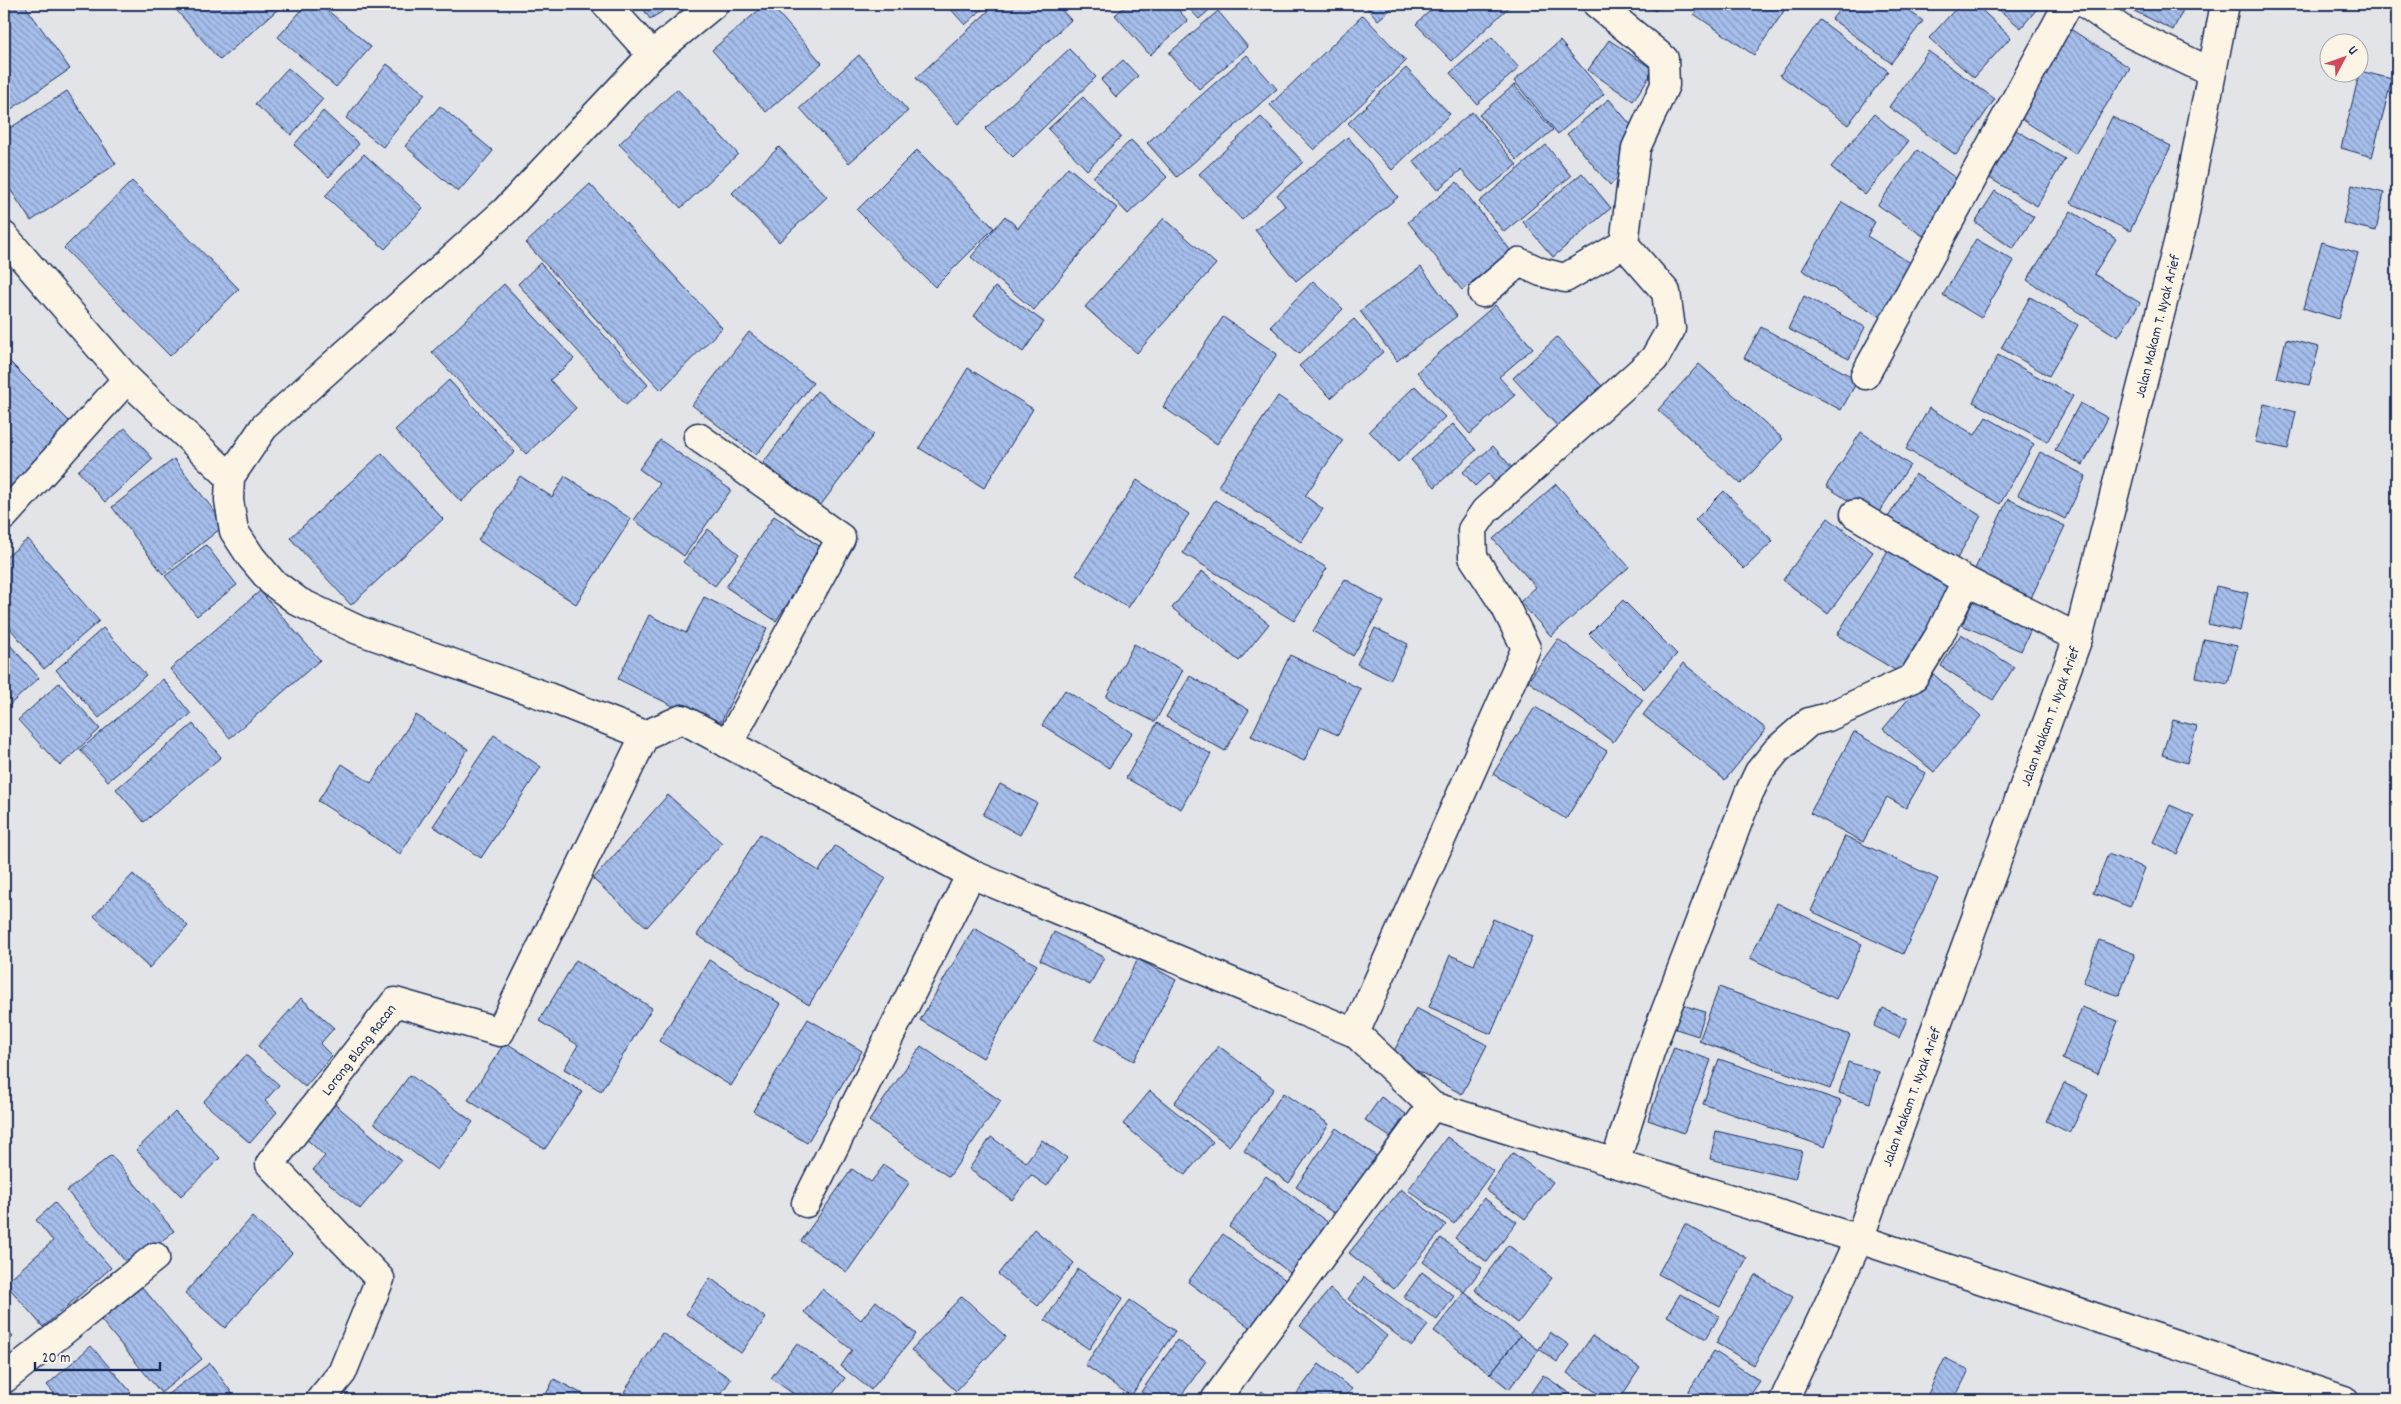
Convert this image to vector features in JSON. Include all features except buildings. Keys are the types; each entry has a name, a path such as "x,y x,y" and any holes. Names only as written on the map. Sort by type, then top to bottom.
{"street":[{"path":"606,4 652,55"},
{"path":"714,4 652,55 504,211 264,427 230,477 229,500 234,531 251,557 272,582 299,602 358,630 548,696 645,735 682,719 970,874 1355,1033 1432,1106 1858,1239 2344,1400"},
{"path":"1355,1033 1526,648 1505,606 1473,557 1472,530 1485,511 1654,359 1671,329 1666,292 1624,244 1636,148 1666,85 1664,59 1597,4"},
{"path":"1865,375 2068,4"},
{"path":"2086,4 2120,28 2211,72"},
{"name":"Jalan Makam T. Nyak Arief","path":"1784,1400 1858,1239 2078,638 2183,223 2225,4"},
{"path":"4,236 127,379 230,477"},
{"path":"1483,293 1519,262 1541,272 1565,278 1624,244"},
{"path":"4,516 127,379"},
{"path":"698,438 841,538 728,744"},
{"path":"1855,514 1966,581 2078,638"},
{"path":"1615,1163 1650,1052 1748,793 1759,772 1777,750 1810,722 1828,717 1913,678 1939,636 1966,581"},
{"name":"Lorong Blang Racan","path":"320,1400 342,1373 380,1280 270,1164 395,1002 500,1032 645,735"},
{"path":"806,1203 970,874"},
{"path":"1215,1400 1432,1106"},
{"path":"4,1380 155,1257"}]}
